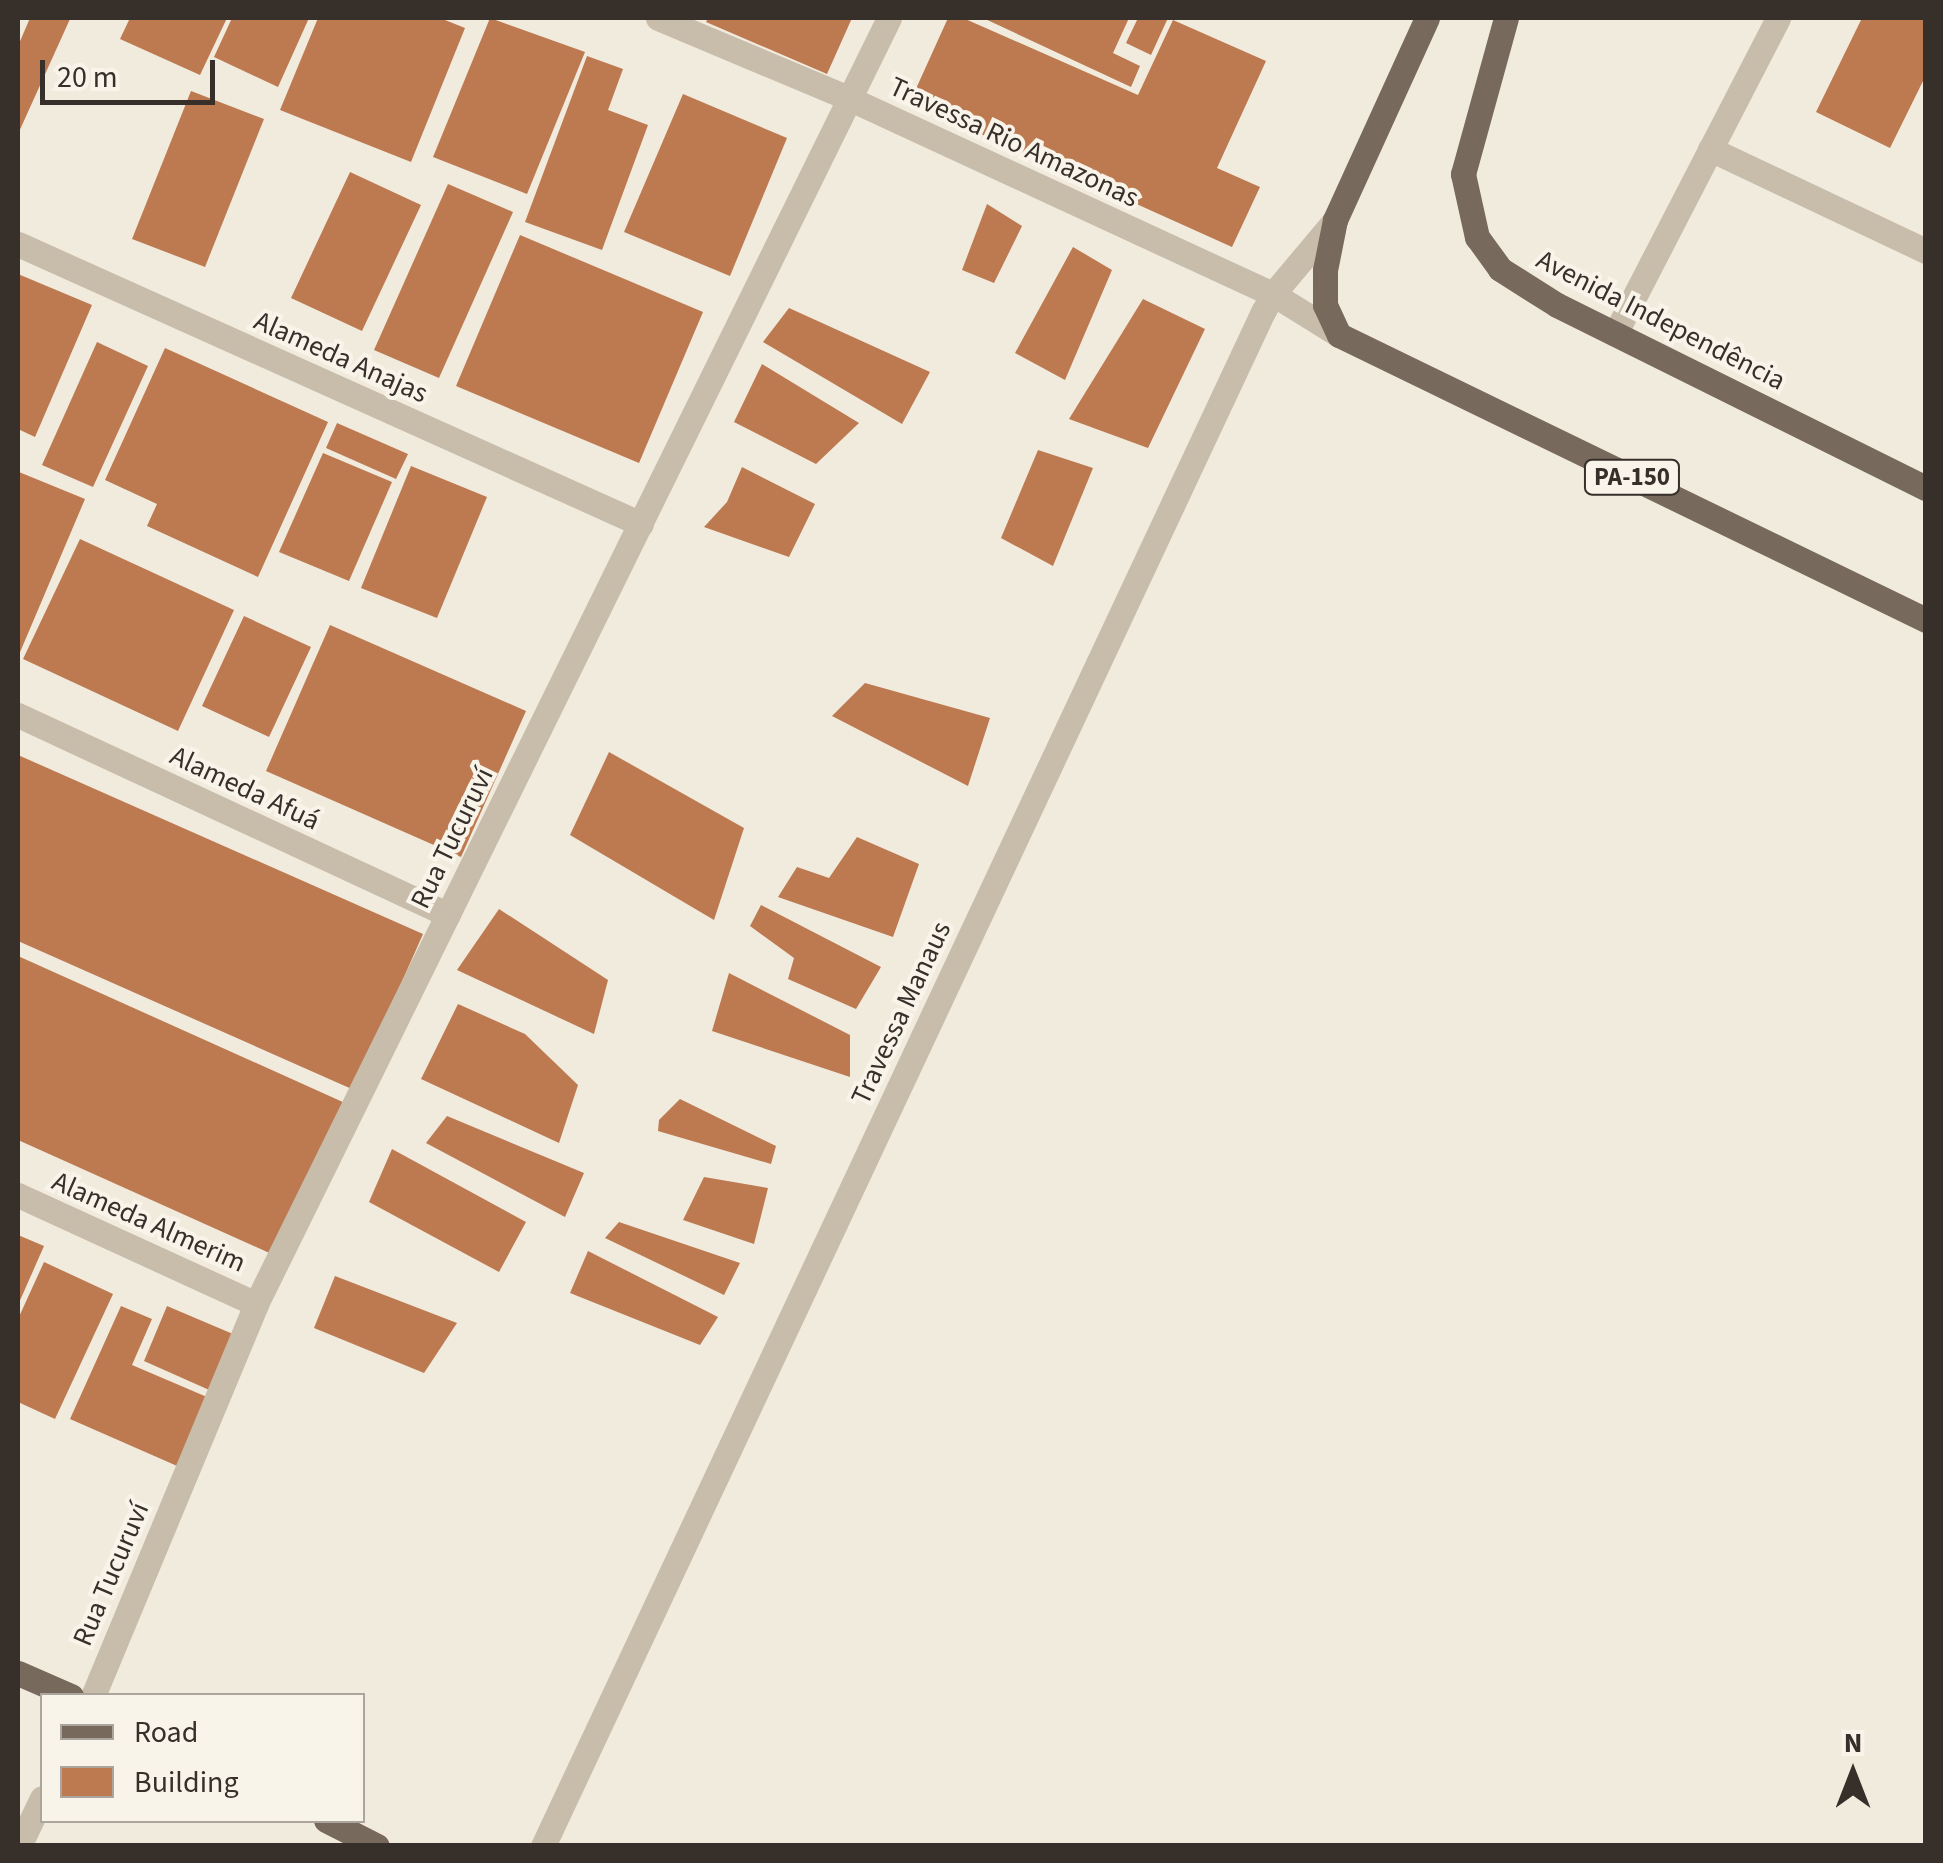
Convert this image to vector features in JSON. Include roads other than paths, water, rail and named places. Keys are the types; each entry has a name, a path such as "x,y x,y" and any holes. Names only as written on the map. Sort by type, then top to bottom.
{"main road":[{"path":"1339,334 1325,305 1325,270 1335,220 1427,18"},
{"name":"Avenida Independência","path":"1506,18 1463,174 1477,237 1500,270 1557,305 1926,488"},
{"name":"PA-150","path":"1339,334 1926,620"},
{"path":"18,1673 65,1693"},
{"path":"332,1823 377,1846"}],"street":[{"name":"Travessa Rio Amazonas","path":"658,18 846,97 1272,294 1339,334"},
{"name":"Rua Tucuruví","path":"94,1693 256,1304 888,18"},
{"path":"1615,334 1778,18"},
{"path":"1710,149 1926,250"},
{"name":"Travessa Manaus","path":"543,1846 1272,294 1335,220"},
{"name":"Alameda Anajas","path":"18,244 640,524"},
{"name":"Alameda Afuá","path":"18,715 448,915"},
{"name":"Alameda Almerim","path":"18,1195 256,1304"},
{"path":"19,1846 40,1802"}]}
